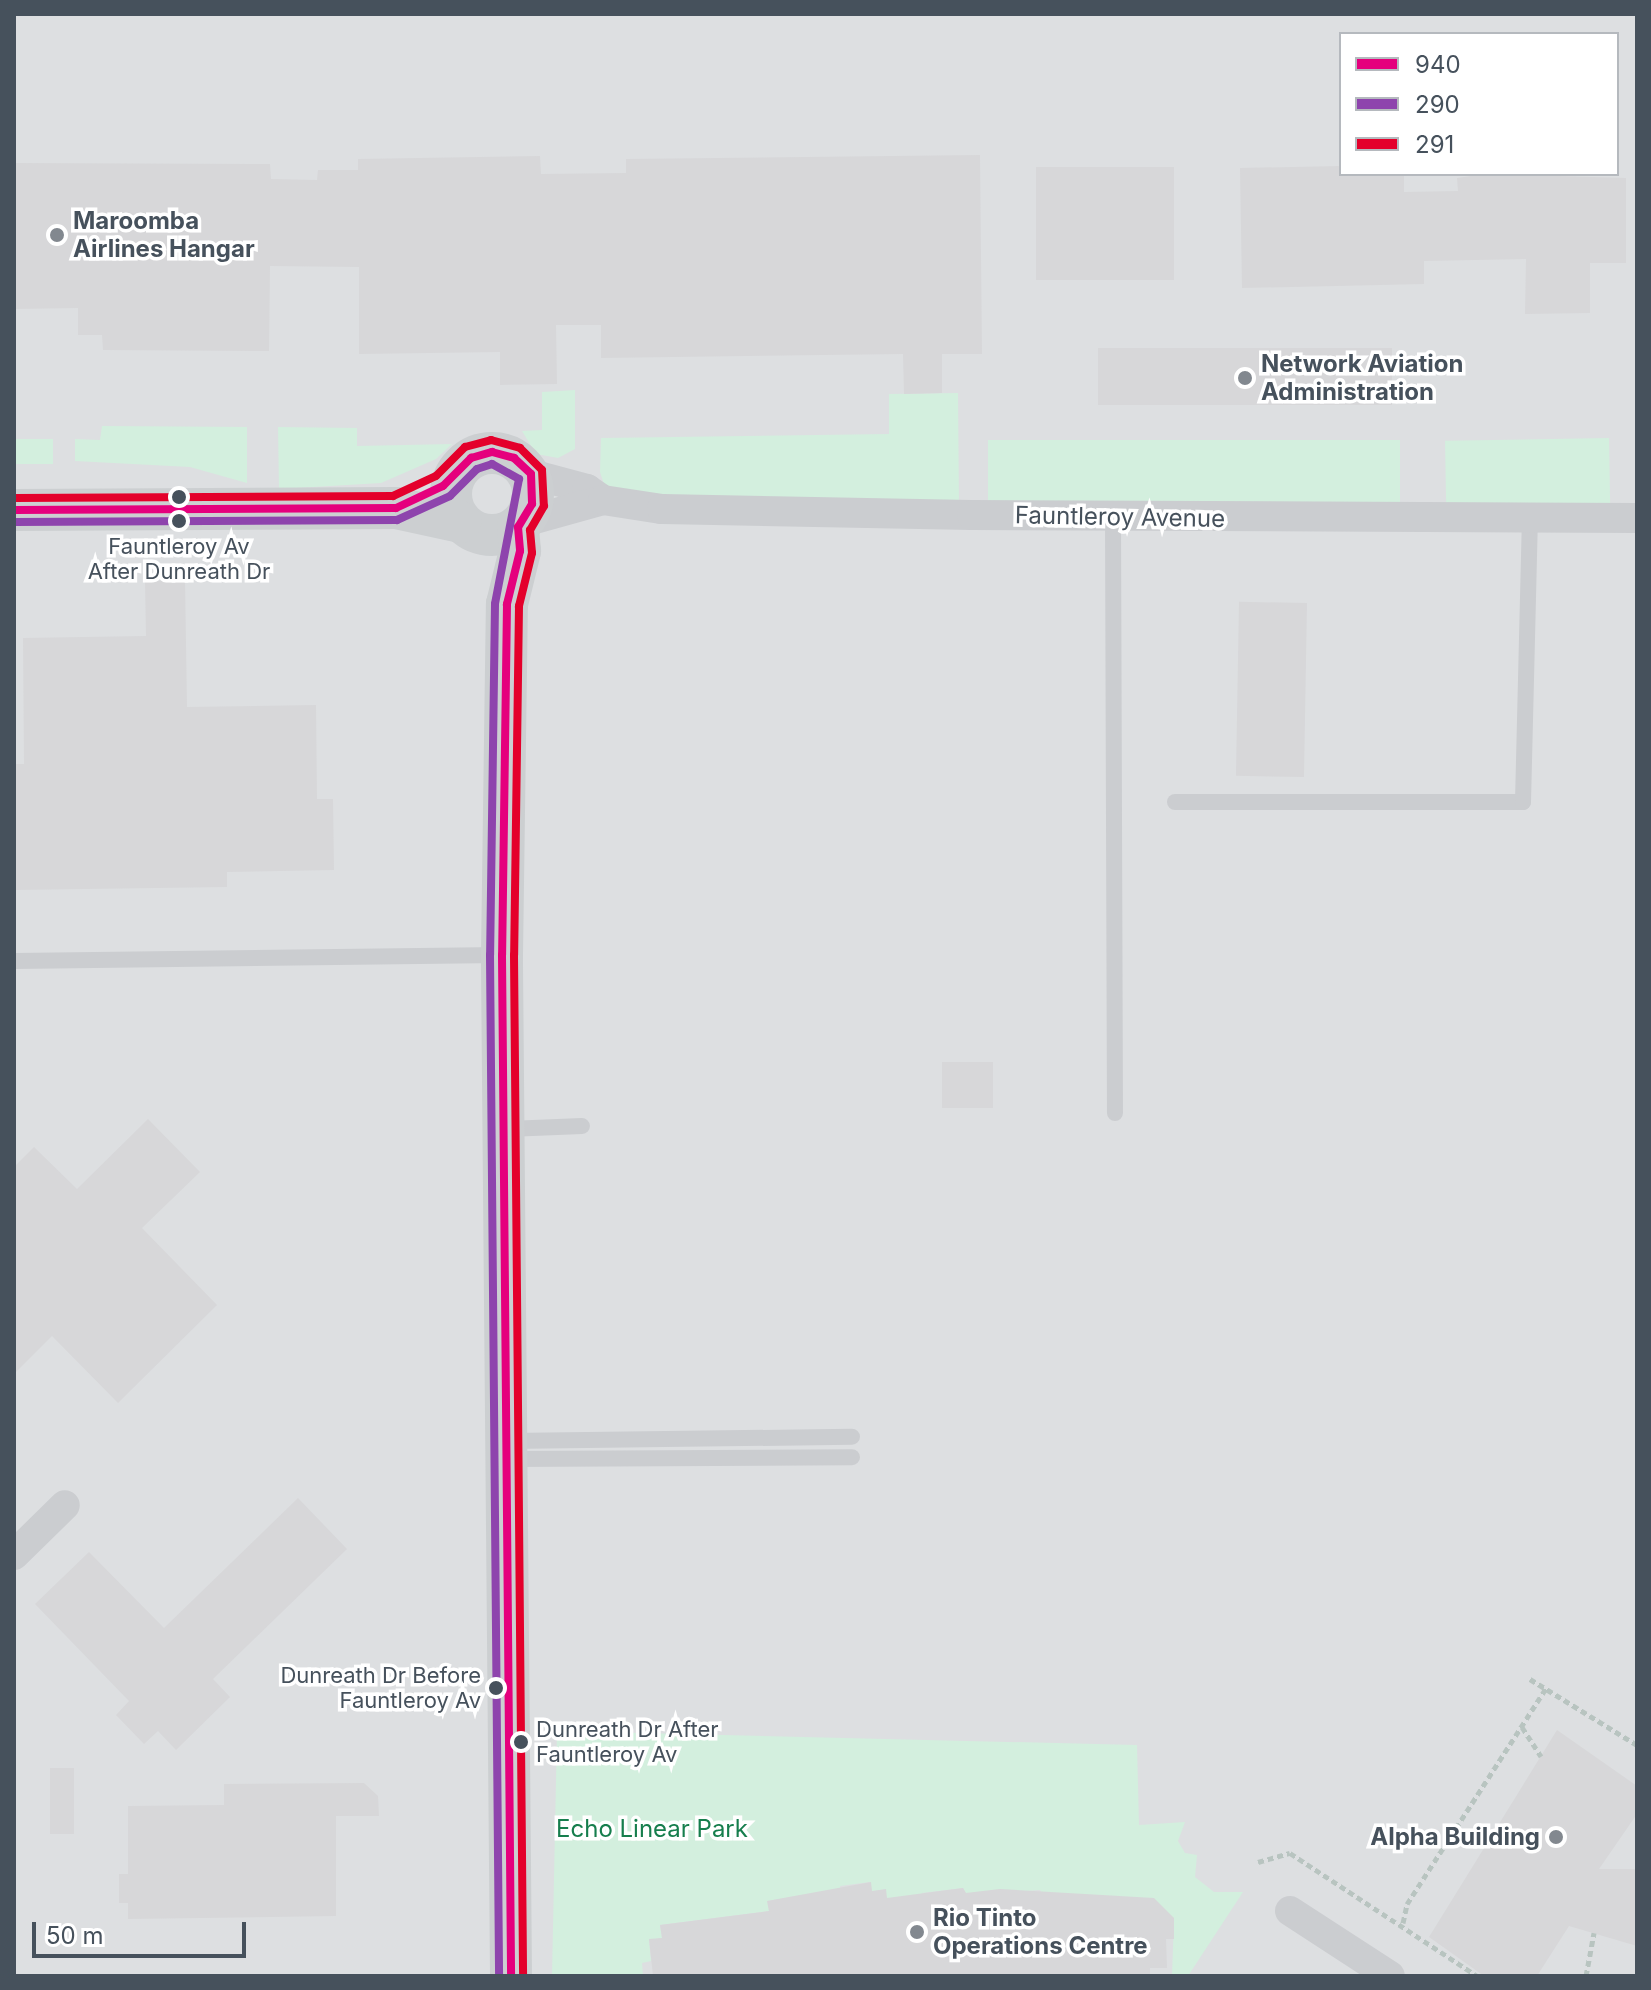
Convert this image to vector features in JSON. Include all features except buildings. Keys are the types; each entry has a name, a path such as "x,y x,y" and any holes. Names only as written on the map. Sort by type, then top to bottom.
{"main road":[{"path":"396,508 454,477 471,458 492,452 514,458 531,474 532,504 521,524 520,551 507,604 502,955 511,1976"},
{"path":"454,477 451,502 467,526 507,604"},
{"path":"14,510 396,508 498,535 521,524"}],"street":[{"name":"Fauntleroy Avenue","path":"531,474 587,489 603,500"},
{"name":"Fauntleroy Avenue","path":"521,524 603,500 662,509 1113,517 1637,518"},
{"path":"14,1555 65,1505"},
{"path":"1290,1911 1390,1976"}],"lane":[{"path":"1113,517 1115,1113"},
{"path":"1175,802 1523,802 1530,519"},
{"path":"14,961 502,955"},
{"path":"503,1129 582,1126"},
{"path":"506,1450 852,1437"},
{"path":"506,1450 852,1457"}],"path":[{"path":"1530,1679 1637,1745"},
{"path":"1403,1923 1407,1904 1546,1688"},
{"path":"1521,1726 1541,1756"},
{"path":"1258,1862 1290,1853 1403,1923 1477,1976"},
{"path":"1586,1976 1594,1933"}],"shaded area":[{"path":"14,14 1637,14 1637,1976 14,1976"}],"green space":[{"path":"575,390 575,449 558,458 536,454 522,431 542,430 542,392"},
{"path":"958,393 959,505 631,497 604,484 600,472 601,438 889,434 889,394"},
{"path":"102,426 247,427 247,483 190,467 75,461 75,439 100,440"},
{"path":"278,427 357,428 357,446 452,444 436,459 381,483 279,489"},
{"path":"1609,438 1610,518 1446,521 1445,441"},
{"path":"14,439 53,439 53,464 14,464"},
{"path":"988,440 1400,440 1400,505 988,505"},
{"name":"Echo Linear Park","path":"557,1731 1137,1745 1139,1825 1185,1822 1178,1841 1185,1853 1197,1855 1195,1877 1214,1892 1243,1892 1188,1976 1172,1976 1174,1918 1044,1896 1040,1890 1012,1892 1007,1902 1000,1889 969,1899 963,1888 922,1893 920,1922 872,1891 870,1882 840,1886 841,1898 797,1896 768,1901 769,1911 660,1925 662,1938 649,1940 651,1961 642,1963 643,1976 552,1976"}],"transit line":[{"name":"291","path":"14,498 393,496 436,476 465,447 491,440 520,448 542,470 544,506 530,530 532,553 519,606 514,955 523,1976"},
{"name":"940","path":"14,510 396,508 443,486 471,458 492,452 514,458 531,474 532,504 518,527 520,551 507,604 502,955 511,1976"},
{"name":"290","path":"14,522 397,520 450,496 477,469 492,464 519,479 495,604 490,955 499,1976"}],"place":[{"name":"Maroomba Airlines Hangar","path":"57,235"},
{"name":"Network Aviation Administration","path":"1245,378"},
{"name":"Fauntleroy Av After Dunreath Dr","path":"179,521"},
{"name":"Dunreath Dr Before Fauntleroy Av","path":"496,1688"},
{"name":"Dunreath Dr After Fauntleroy Av","path":"521,1742"},
{"name":"Alpha Building","path":"1556,1837"},
{"name":"Rio Tinto Operations Centre","path":"917,1932"}]}
